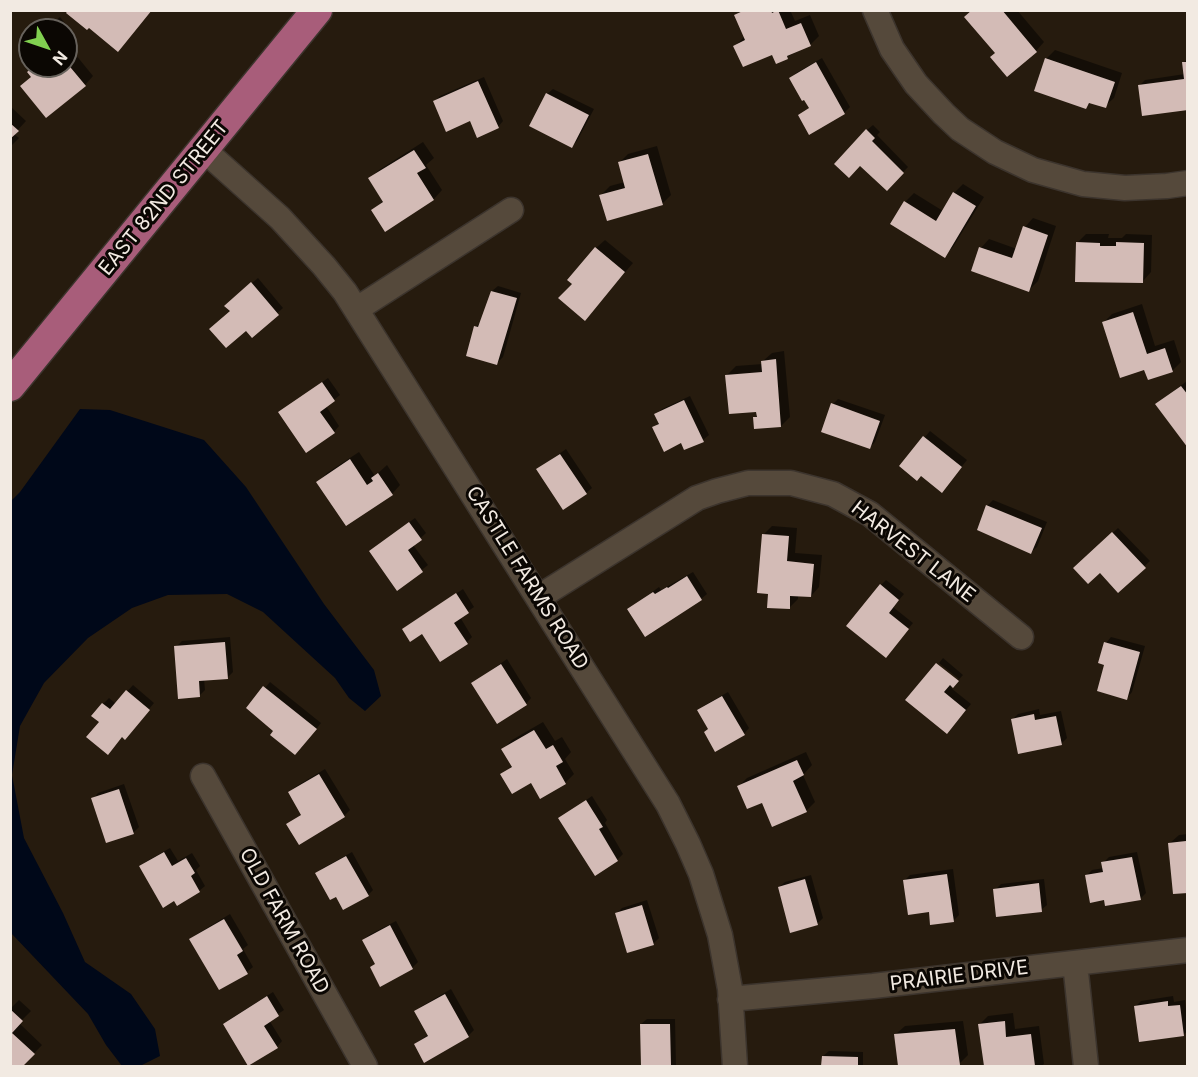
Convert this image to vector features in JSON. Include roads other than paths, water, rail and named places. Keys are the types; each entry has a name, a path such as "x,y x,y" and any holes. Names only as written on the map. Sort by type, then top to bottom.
{"main road":[{"name":"EAST 82ND STREET","path":"10,386 317,10"}],"street":[{"path":"875,10 892,49 916,84 960,129 994,152 1043,174 1093,186 1146,188 1188,183"},
{"name":"CASTLE FARMS ROAD","path":"204,150 296,234 357,309 657,785 688,844 714,915 726,967 735,1066"},
{"path":"357,309 511,210"},
{"name":"HARVEST LANE","path":"538,597 697,498 748,483 791,483 833,494 870,514 1021,637"},
{"name":"OLD FARM ROAD","path":"203,776 365,1066"},
{"name":"PRAIRIE DRIVE","path":"730,999 873,986 1188,950"},
{"path":"1075,963 1086,1066"}],"water":[{"path":"80,409 110,410 204,440 246,487 324,604 374,670 381,696 365,711 349,698 335,678 263,612 227,594 168,595 132,608 88,638 44,683 20,726 12,775 24,838 63,913 85,962 131,994 155,1029 160,1056 140,1066 122,1066 106,1045 88,1014 11,933 11,501 20,492"}]}
